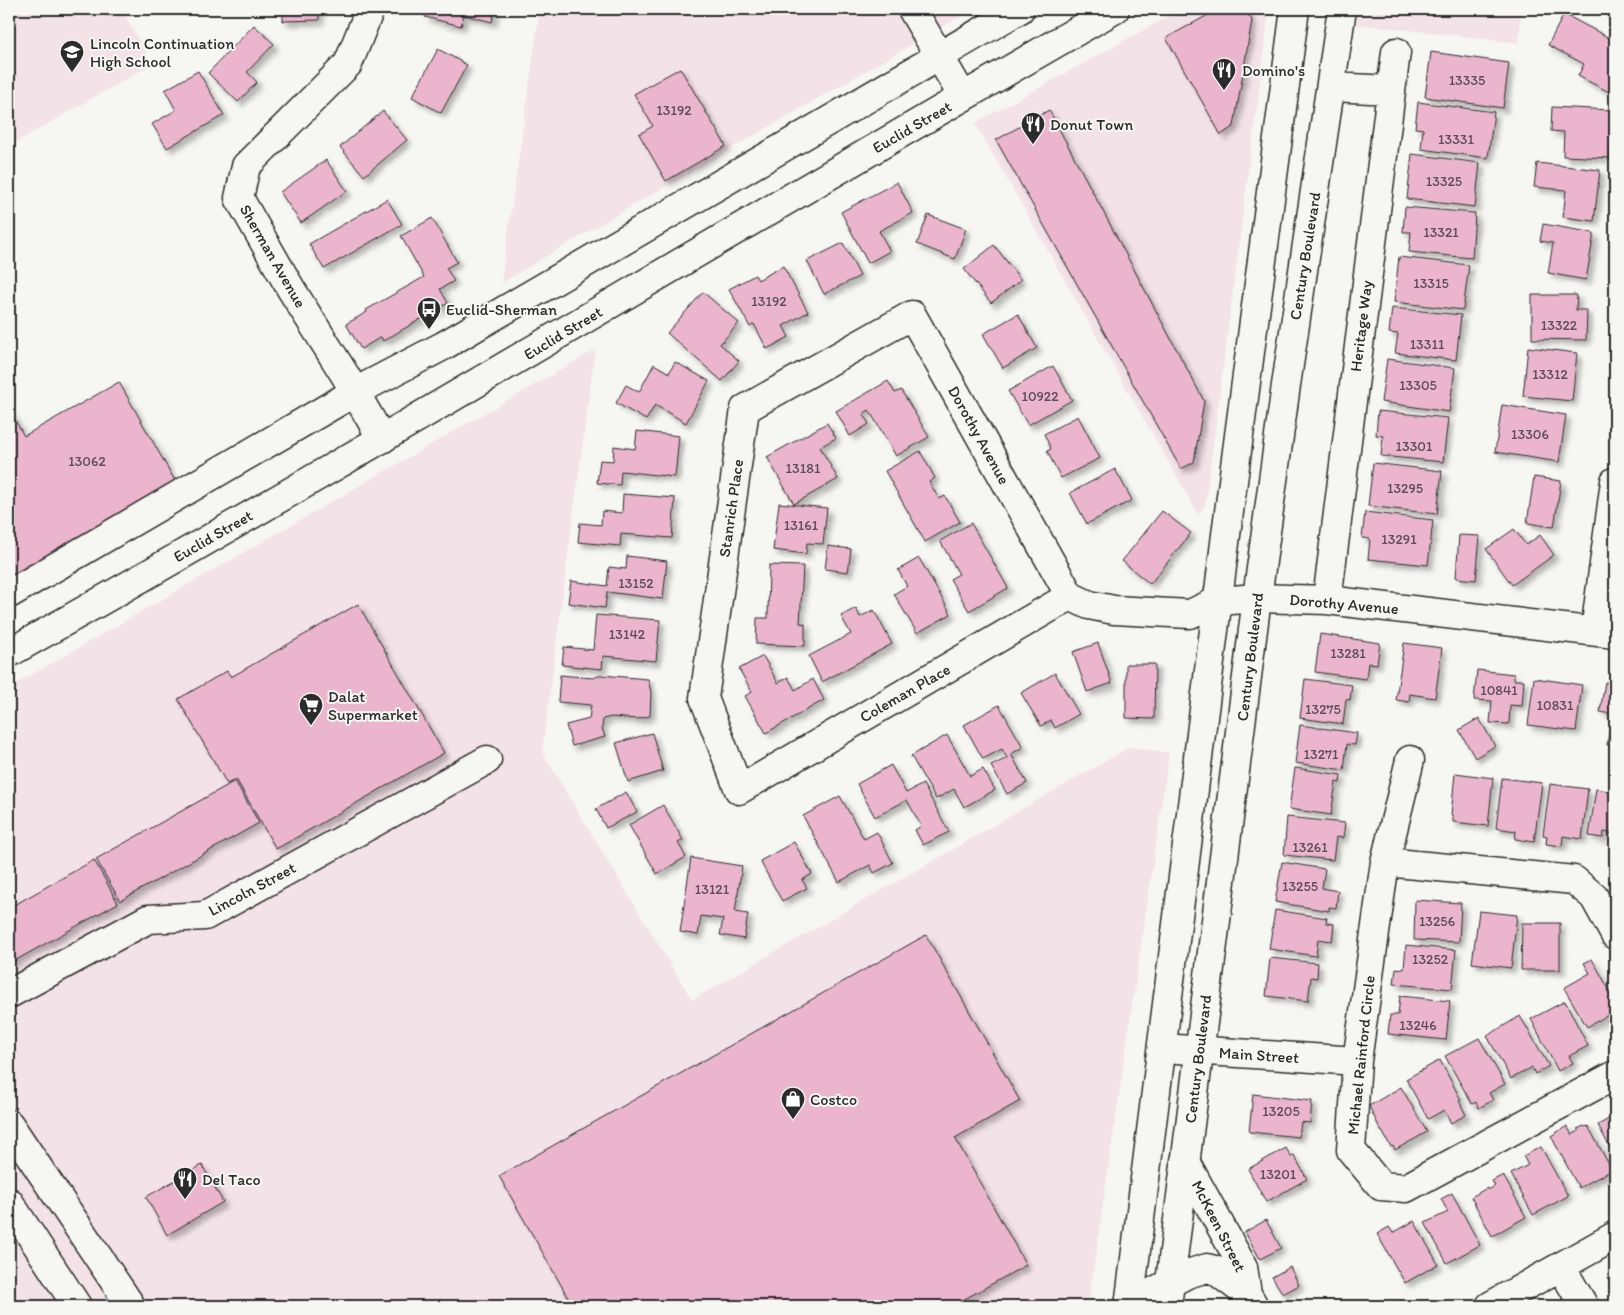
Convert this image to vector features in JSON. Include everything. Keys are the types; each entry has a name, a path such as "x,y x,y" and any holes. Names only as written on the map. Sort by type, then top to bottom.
{"main road":[{"name":"Sherman Avenue","path":"370,9 348,64 246,166 239,198 291,289 382,439"},
{"path":"912,9 963,97"},
{"path":"9,594 355,392 443,346 1020,9"},
{"name":"Euclid Street","path":"9,653 382,439 1115,9"},
{"path":"1129,1304 1294,9"},
{"name":"Century Boulevard","path":"1169,1295 1257,598 1286,385 1342,9"},
{"name":"Heritage Way","path":"1327,600 1396,52"},
{"path":"1331,86 1391,90"},
{"name":"Dorothy Avenue","path":"912,315 1070,596 1089,605 1114,610 1190,614 1218,601 1257,598 1327,600 1605,633"},
{"name":"Stanrich Place","path":"739,790 704,698 745,409 912,315"},
{"path":"1248,368 1286,385"},
{"path":"1605,633 1615,482"},
{"name":"Coleman Place","path":"739,790 1070,596"},
{"name":"Lincoln Street","path":"9,994 148,919 205,916 487,760"},
{"name":"Michael Rainford Circle","path":"1410,760 1385,862 1357,1061 1351,1150 1381,1186 1406,1188 1615,1074"},
{"path":"1385,862 1574,880 1594,897 1615,936"},
{"name":"Main Street","path":"1162,1048 1357,1061"},
{"path":"9,1124 131,1306"},
{"name":"McKeen Street","path":"1185,1161 1243,1267 1251,1300"},
{"path":"9,1202 77,1306"},
{"path":"1490,1306 1615,1236"},
{"path":"1562,1267 1584,1306"},
{"name":"McKeen Street","path":"1129,1304 1169,1295 1187,1274 1207,1268 1215,1270 1251,1300"}],"shaded area":[{"name":"Lincoln Continuation High School","path":"9,9 121,9 152,64 9,146"},
{"path":"540,9 973,9 501,283"},
{"path":"1182,9 1267,9 1269,12 1205,506 1198,514 975,123"},
{"path":"1359,9 1521,9 1519,43 1356,24"},
{"path":"595,350 542,752 692,1000 1130,747 1169,753 1088,1306 9,1306 9,688"}],"building":[{"path":"283,9 319,9 319,20 283,21"},
{"path":"427,9 495,9 492,22 464,15 461,26 425,17"},
{"path":"1219,9 1245,9 1252,20 1234,126 1221,135 1166,38"},
{"path":"1564,14 1615,41 1615,95 1578,76 1584,64 1548,45"},
{"path":"254,25 274,44 247,72 257,82 238,102 208,73"},
{"path":"438,49 467,65 441,113 412,97"},
{"path":"1431,52 1509,63 1503,108 1425,97"},
{"path":"680,68 726,146 666,181 639,134 653,126 634,94"},
{"path":"198,71 224,115 167,148 152,124 176,110 165,90"},
{"path":"1418,102 1494,112 1488,158 1421,149 1423,129 1415,128"},
{"path":"1552,107 1612,110 1610,158 1563,156 1564,132 1551,131"},
{"path":"1049,110 1204,401 1194,462 1181,469 996,140"},
{"path":"383,111 407,140 364,176 340,147"},
{"path":"1412,154 1480,163 1475,207 1407,199"},
{"path":"326,160 347,191 301,223 280,192"},
{"path":"1537,163 1600,170 1594,221 1563,217 1566,190 1534,187"},
{"path":"897,182 913,213 879,231 890,251 868,263 841,212"},
{"path":"387,199 402,224 324,269 309,244"},
{"path":"1405,207 1475,213 1472,258 1409,252 1411,232 1403,232"},
{"path":"928,215 966,229 955,259 917,244"},
{"path":"432,218 457,262 446,268 454,281 440,289 448,303 383,341 381,337 361,349 346,324 367,312 366,310 424,277 401,236"},
{"path":"1543,224 1594,233 1586,280 1548,273 1553,243 1540,241"},
{"path":"843,243 860,276 824,294 807,261"},
{"path":"994,245 1021,280 991,303 964,269"},
{"path":"1399,257 1469,265 1463,310 1394,302"},
{"path":"783,266 808,312 783,326 789,337 767,349 754,324 750,327 729,289 755,275 758,280"},
{"path":"703,292 739,323 720,344 739,361 722,381 667,333"},
{"path":"1532,295 1577,295 1576,310 1587,310 1586,340 1532,339"},
{"path":"1392,308 1461,315 1456,360 1395,353 1398,334 1389,333"},
{"path":"1018,314 1037,348 1003,368 983,334"},
{"path":"1528,347 1577,353 1572,401 1523,396"},
{"path":"1387,359 1455,368 1449,412 1381,402"},
{"path":"675,362 709,381 686,423 655,405 646,420 616,403 626,385 639,392 654,364 669,373"},
{"path":"1053,366 1072,400 1028,425 1008,391"},
{"path":"888,381 895,393 901,390 929,437 896,456 869,410 863,414 869,424 850,436 836,411"},
{"path":"119,382 178,486 9,582 9,409 24,436"},
{"path":"1502,405 1566,415 1559,462 1495,452"},
{"path":"1378,411 1448,418 1443,462 1381,456 1383,436 1376,435"},
{"path":"1078,416 1100,458 1061,478 1047,451 1051,449 1044,434"},
{"path":"827,423 836,438 820,447 838,479 794,504 767,457"},
{"path":"637,431 679,436 675,477 621,471 620,485 597,483 600,460 613,461 614,446 635,449"},
{"path":"920,451 935,478 929,482 939,499 945,496 960,522 925,542 885,471"},
{"path":"1373,463 1442,471 1437,514 1368,506"},
{"path":"1115,469 1132,500 1087,524 1070,493"},
{"path":"1534,477 1561,481 1554,527 1527,523"},
{"path":"623,494 675,498 672,538 621,534 620,546 578,542 580,523 601,525 602,511 622,513"},
{"path":"779,503 827,508 823,544 807,543 806,554 773,550"},
{"path":"1162,511 1191,533 1150,584 1122,561"},
{"path":"1365,512 1433,520 1428,565 1368,559 1370,539 1362,538"},
{"path":"971,523 1008,588 969,611 950,579 959,574 940,541"},
{"path":"1514,529 1526,545 1540,535 1554,555 1512,585 1486,549"},
{"path":"1459,535 1480,536 1476,580 1456,578"},
{"path":"828,546 851,549 848,572 825,569"},
{"path":"627,556 667,561 663,599 607,592 605,608 568,603 571,581 607,586 609,567 626,569"},
{"path":"919,558 951,614 917,633 894,594 907,586 898,570"},
{"path":"769,565 803,566 800,623 805,624 805,646 756,644 757,618 768,618"},
{"name":"Dalat Supermarket","path":"358,604 444,753 276,849 236,779 227,784 178,699 227,671 231,677"},
{"path":"856,608 860,617 874,610 892,644 822,682 809,656 851,634 841,616"},
{"path":"596,615 660,620 656,661 603,656 602,669 562,665 564,647 593,650"},
{"path":"1320,634 1380,643 1377,664 1368,663 1366,679 1315,672"},
{"path":"1098,643 1112,683 1087,692 1073,652"},
{"path":"1404,643 1442,648 1435,698 1410,694 1409,702 1396,700"},
{"path":"763,656 778,683 788,677 795,690 813,679 824,700 766,733 745,696 752,692 739,669"},
{"path":"1126,664 1155,664 1154,719 1126,718"},
{"path":"1477,670 1514,674 1514,680 1524,680 1522,706 1510,705 1509,724 1490,723 1492,701 1474,700"},
{"path":"1055,673 1079,714 1055,728 1051,720 1041,726 1021,693"},
{"path":"560,675 593,678 601,675 648,679 651,692 650,716 637,719 611,717 603,719 602,728 605,737 572,746 566,725 589,719 591,705 558,702"},
{"path":"1534,678 1582,685 1576,731 1528,725"},
{"path":"1305,679 1352,685 1350,700 1346,699 1343,724 1300,718"},
{"path":"1605,682 1615,684 1615,746 1607,745 1612,714 1600,712"},
{"path":"999,705 1023,747 1011,754 1027,783 1007,794 991,766 1007,758 1002,749 983,759 964,725"},
{"path":"1479,718 1495,746 1475,758 1459,730"},
{"path":"1300,725 1357,733 1355,745 1347,744 1344,770 1295,763"},
{"path":"652,733 663,771 628,782 616,743"},
{"path":"947,735 970,776 983,769 995,790 964,807 954,789 936,799 911,756"},
{"path":"891,765 906,793 923,784 949,832 923,845 915,830 921,826 907,800 875,817 857,784"},
{"path":"1295,768 1341,775 1340,783 1336,782 1331,815 1289,809"},
{"path":"1455,773 1493,778 1488,826 1453,822 1453,816 1451,815"},
{"path":"1502,778 1542,783 1534,842 1515,839 1516,831 1496,828"},
{"path":"235,781 259,823 120,901 96,859"},
{"path":"1550,784 1588,789 1582,839 1563,836 1562,846 1546,844 1547,836 1543,835"},
{"path":"1596,789 1615,792 1615,834 1604,832 1603,838 1589,836"},
{"path":"626,792 637,812 606,828 596,809"},
{"path":"840,796 864,839 877,832 893,863 874,873 870,865 839,882 803,816"},
{"path":"663,805 683,840 678,843 686,857 657,874 629,825"},
{"path":"1287,817 1345,823 1343,838 1336,837 1333,860 1284,855"},
{"path":"794,842 812,874 802,880 807,888 782,901 760,861"},
{"path":"691,858 742,866 735,912 748,914 744,939 720,935 723,919 701,916 698,935 680,932"},
{"path":"94,860 118,903 9,964 9,908"},
{"path":"1282,862 1325,869 1322,888 1338,891 1336,908 1329,907 1329,911 1275,902"},
{"path":"1415,900 1461,903 1459,942 1414,940"},
{"path":"1275,910 1327,918 1326,923 1334,924 1332,941 1318,939 1316,956 1269,949"},
{"path":"1479,911 1517,915 1511,968 1472,963"},
{"path":"1522,923 1560,923 1560,970 1521,970"},
{"name":"Costco","path":"926,935 1020,1101 955,1138 1026,1265 952,1306 573,1306 499,1176"},
{"path":"1406,945 1456,950 1452,989 1394,984 1396,968 1404,969"},
{"path":"1270,958 1318,963 1317,978 1311,977 1308,1001 1266,996"},
{"path":"1592,959 1615,1000 1615,1011 1587,1027 1564,988 1590,973 1584,963"},
{"path":"1400,996 1450,1001 1446,1040 1388,1034 1390,1015 1398,1015"},
{"path":"1565,1001 1588,1046 1569,1056 1573,1063 1558,1071 1531,1019"},
{"path":"1520,1016 1549,1066 1535,1074 1532,1067 1511,1079 1487,1036"},
{"path":"1479,1038 1505,1084 1489,1093 1493,1100 1479,1108 1476,1102 1472,1104 1445,1056"},
{"path":"1440,1060 1461,1100 1459,1101 1466,1115 1451,1123 1444,1110 1428,1119 1406,1079"},
{"path":"1401,1087 1427,1132 1395,1150 1381,1131 1369,1106"},
{"path":"1253,1094 1312,1101 1310,1123 1301,1122 1299,1137 1249,1132"},
{"path":"1615,1105 1615,1157 1598,1125 1614,1116 1609,1108"},
{"path":"1567,1126 1572,1135 1579,1131 1577,1129 1588,1126 1612,1170 1579,1188 1551,1136"},
{"path":"1541,1147 1568,1196 1533,1215 1511,1174 1528,1165 1523,1156"},
{"path":"1286,1148 1291,1157 1294,1155 1307,1179 1266,1202 1248,1169"},
{"name":"Del Taco","path":"202,1165 223,1202 167,1235 146,1197"},
{"path":"1503,1175 1526,1217 1492,1236 1471,1197 1487,1188 1488,1190 1495,1186 1492,1181"},
{"path":"1452,1193 1480,1245 1447,1263 1425,1223 1448,1212 1441,1199"},
{"path":"1266,1220 1281,1248 1260,1259 1245,1232"},
{"path":"1414,1221 1438,1264 1405,1283 1377,1234 1389,1227 1393,1233"},
{"path":"1290,1267 1299,1285 1283,1294 1272,1277"}],"place":[{"name":"Lincoln Continuation High School","path":"72,73"},
{"name":"Domino's","path":"1224,91"},
{"name":"Donut Town","path":"1033,145"},
{"name":"Euclid-Sherman","path":"429,330"},
{"name":"Dalat Supermarket","path":"311,726"},
{"name":"Costco","path":"793,1120"},
{"name":"Del Taco","path":"185,1200"}]}
